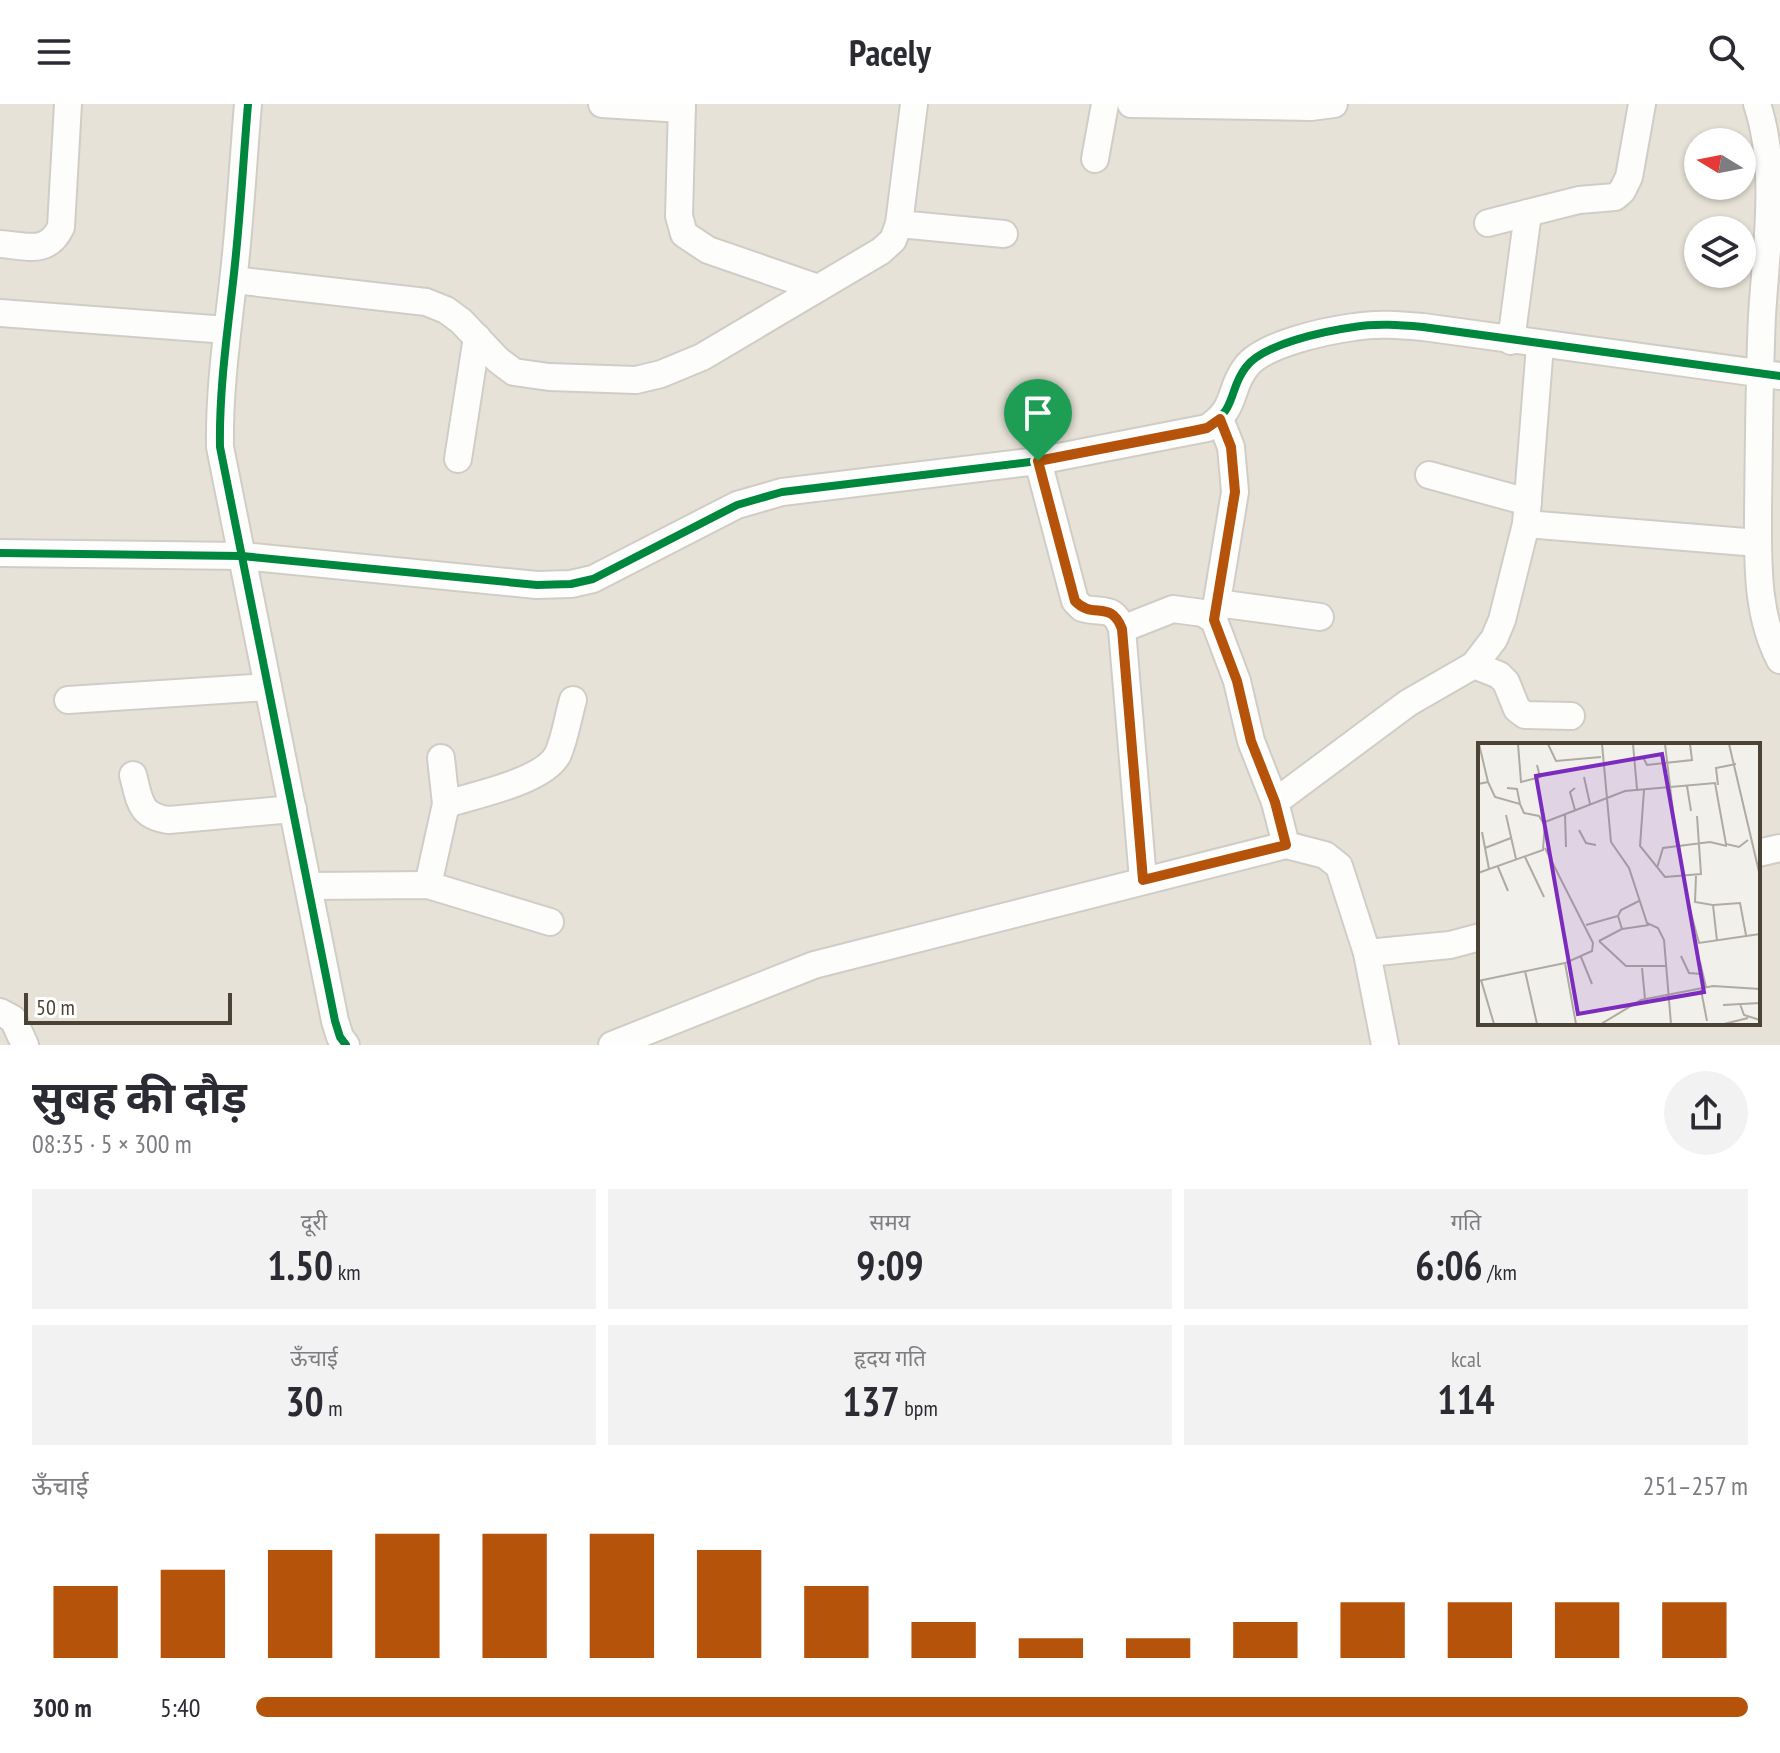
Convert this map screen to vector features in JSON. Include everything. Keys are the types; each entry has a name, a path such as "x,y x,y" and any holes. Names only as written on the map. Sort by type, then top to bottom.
{"street":[{"path":"0,244 36,246 55,240 61,227 68,104"},
{"path":"248,104 227,330 220,447 335,1021 346,1045"},
{"path":"602,104 682,107 679,216 684,234 708,250 818,288"},
{"path":"234,280 426,302 446,310 461,321 498,360 514,372 549,377 636,380 661,374 702,357 881,251 893,240 899,224 914,104"},
{"path":"1095,159 1105,104"},
{"path":"1131,104 1311,107 1334,104"},
{"path":"1488,223 1579,200 1615,197 1629,177 1642,104"},
{"path":"1767,115 1770,375 1758,543 1762,601 1769,638 1780,660"},
{"path":"1511,341 1528,213"},
{"path":"899,224 1004,234"},
{"path":"0,313 227,330"},
{"path":"0,553 242,556 537,585 571,584 593,579 622,566 737,505 782,492 1038,461 1207,428 1220,419 1232,402 1243,371 1256,355 1271,347 1354,327 1389,325 1770,375"},
{"path":"458,459 477,337"},
{"path":"1275,802 1408,703 1474,665 1494,639 1502,620 1527,513 1540,345"},
{"path":"1220,419 1231,447 1235,492 1216,612 1251,741 1275,802 1286,845"},
{"path":"1038,461 1075,601 1090,611 1110,611 1118,618 1122,629 1143,880"},
{"path":"1429,475 1527,513 1758,543"},
{"path":"1122,629 1173,609 1320,617"},
{"path":"1474,665 1499,675 1506,682 1517,709 1525,715 1571,716"},
{"path":"68,700 268,687"},
{"path":"446,804 532,776 549,767 557,754 573,700"},
{"path":"428,885 446,804 441,758"},
{"path":"133,775 142,807 157,818 169,820 293,809"},
{"path":"612,1045 814,965 1286,845 1325,855 1339,866 1367,953 1385,1045"},
{"path":"1760,853 1780,848"},
{"path":"309,886 428,885 550,922"},
{"path":"1367,953 1450,945 1478,938"},
{"path":"0,1012 13,1019 25,1045"}],"shaded area":[{"path":"0,104 1780,104 1780,1045 0,1045"}],"cycle path":[{"path":"248,104 238,238 222,384 220,447 335,1021 346,1045"},
{"path":"0,553 242,556 537,585 571,584 593,579 737,505 782,492 1038,461 1207,428 1224,413 1240,375 1254,359 1296,340 1363,326 1423,327 1780,376"}],"route":[{"path":"1220,419 1231,447 1235,492 1214,620 1222,634 1251,741 1275,802 1286,845 1143,880 1122,629 1118,618 1110,611 1090,611 1075,601 1038,461 1207,428 1220,419"}]}
